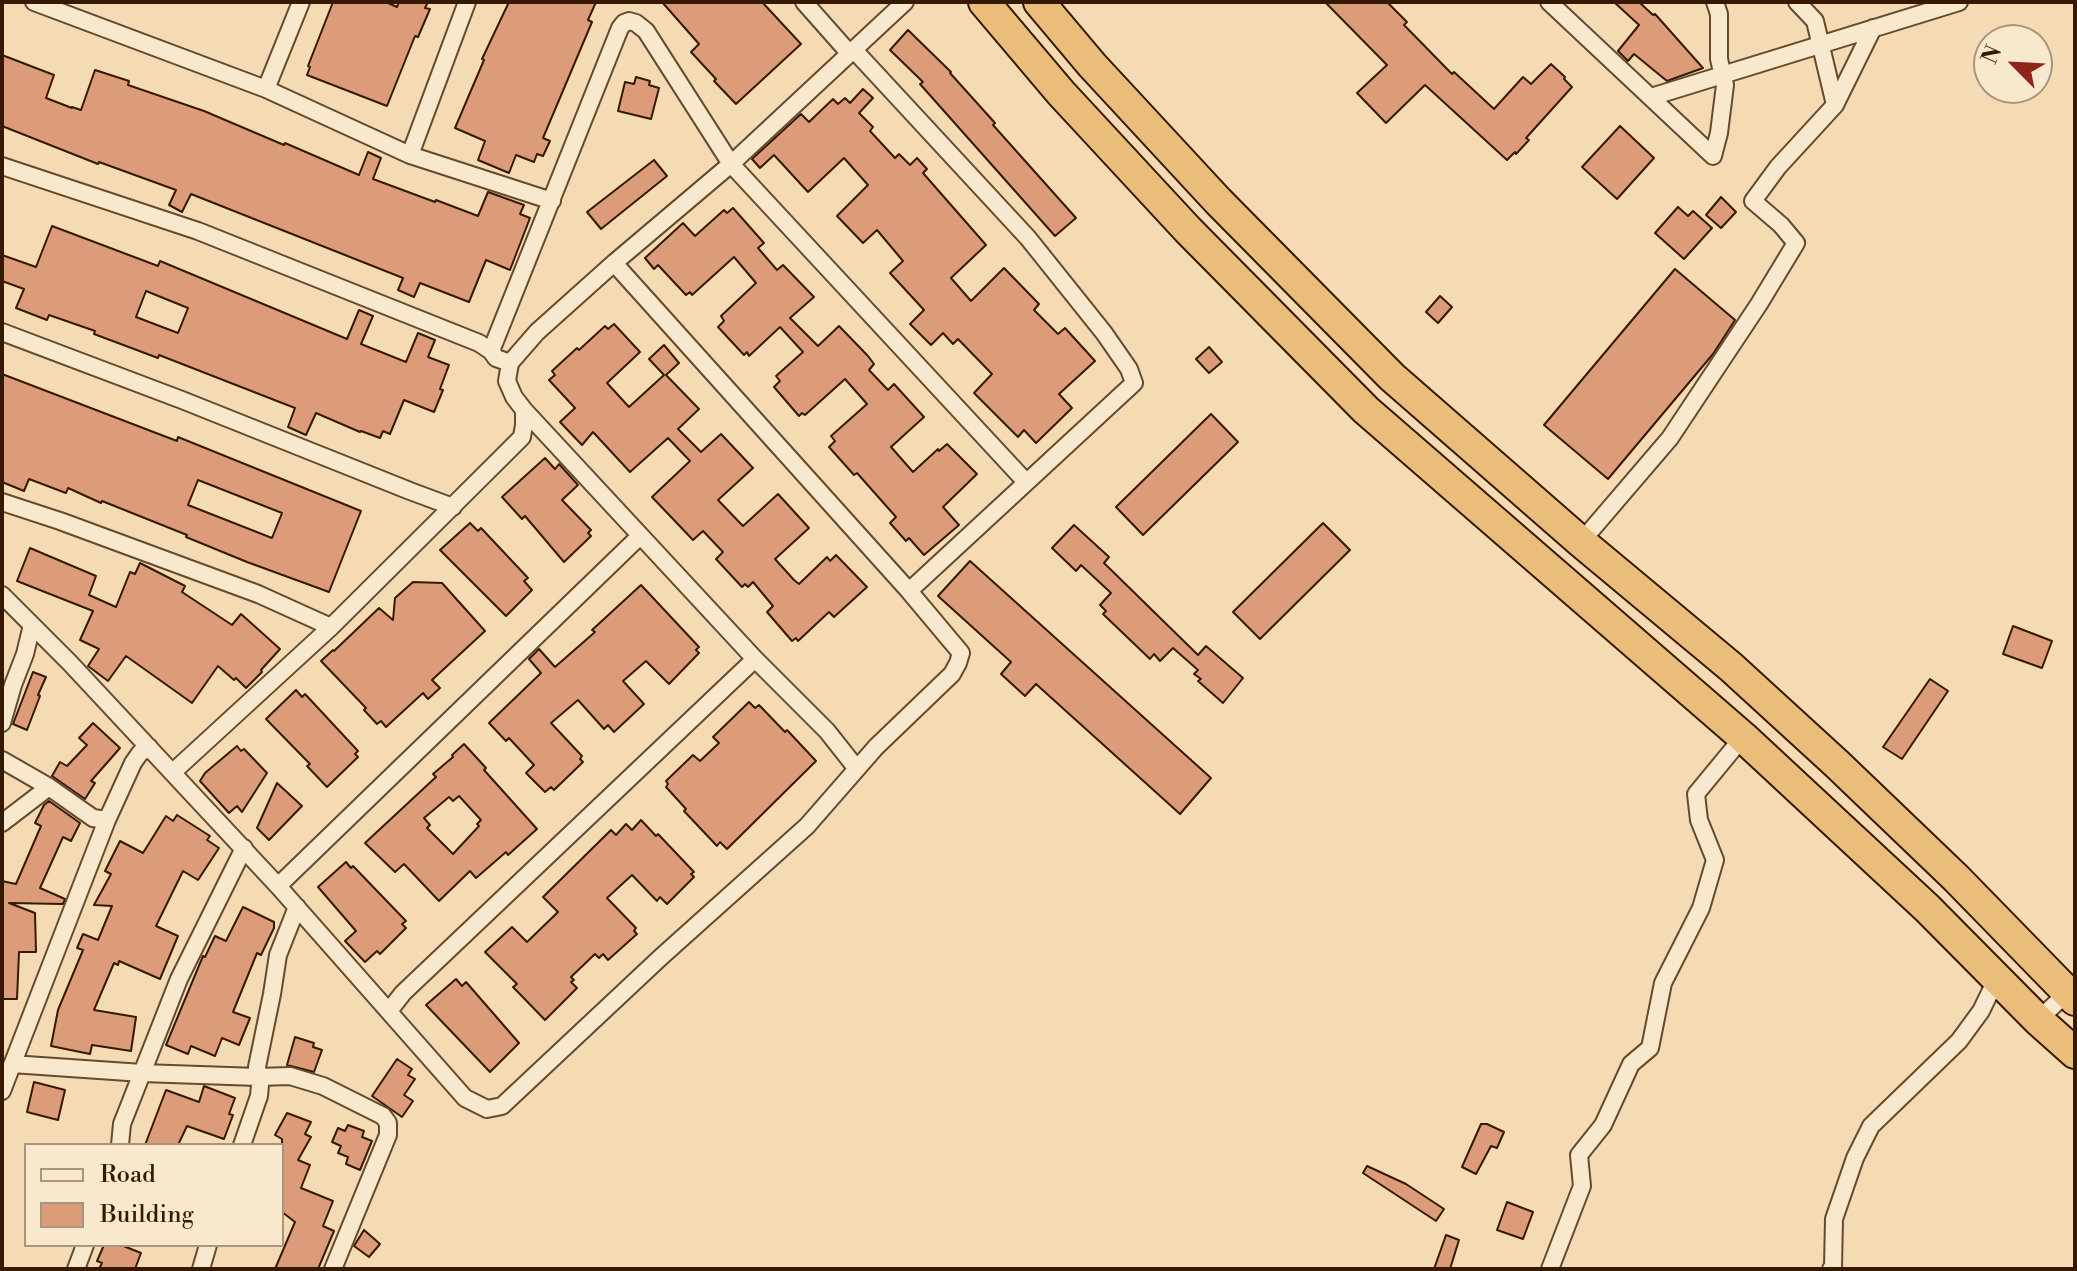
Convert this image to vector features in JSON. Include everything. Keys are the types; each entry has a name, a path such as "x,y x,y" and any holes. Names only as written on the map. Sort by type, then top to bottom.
{"highway":[{"path":"984,2 1061,93 1188,230 1357,401 1743,737 1927,908 2075,1053"},
{"path":"1039,2 1092,65 1207,189 1392,377 1581,542 1731,667 1837,764 2073,994"},
{"path":"1807,796 1837,764"}],"street":[{"path":"34,2 266,89 410,155 552,201"},
{"path":"266,89 301,2"},
{"path":"410,155 467,2"},
{"path":"804,2 1028,238 1104,333 1133,375 1134,383 1131,386 909,591"},
{"path":"857,769 827,731 755,659 524,410 507,381 510,363 537,332 731,164 905,2"},
{"path":"1549,2 1713,156 1725,85 1719,59 1719,14 1715,2"},
{"path":"1797,2 1815,21 1835,105"},
{"path":"1651,97 1959,2"},
{"path":"491,351 620,28 629,21 646,31 731,164 1026,482"},
{"path":"1581,542 1670,438 1796,243 1753,201 1778,167 1835,105 1873,28"},
{"path":"2,166 198,231 479,343 496,358 510,363"},
{"path":"2,595 244,848 465,1098 487,1109 502,1106 807,826 876,747 952,674 961,653 614,263"},
{"path":"2,332 453,507"},
{"path":"173,772 331,627 522,437 524,410"},
{"path":"2,502 258,594 331,627"},
{"path":"278,886 640,536"},
{"path":"2,723 32,625"},
{"path":"389,1011 403,993 755,659"},
{"path":"1550,1269 1582,1186 1579,1155 1603,1125 1631,1064 1650,1048 1663,983 1701,908 1715,860 1699,820 1696,794 1743,737"},
{"path":"2,1091 8,1067 107,820 133,763 149,747"},
{"path":"2,761 49,787 93,818 107,820"},
{"path":"2,823 49,787"},
{"path":"120,1143 122,1124 179,979 244,848"},
{"path":"243,1143 257,1108 260,1085 257,1067 278,955 297,907"},
{"path":"1831,1269 1834,1219 1855,1158 1871,1126 1959,1041 1981,1011 1997,978"},
{"path":"2038,1020 2073,994"},
{"path":"8,1067 290,1076 323,1086 383,1116 388,1123 388,1135 333,1269"},
{"path":"76,1269 84,1247"},
{"path":"201,1269 207,1247"}],"building":[{"path":"333,2 386,2 397,7 399,2 428,2 425,8 430,9 418,37 415,36 387,106 307,75"},
{"path":"509,2 596,2 588,20 592,22 543,138 550,141 543,156 537,154 534,162 516,155 509,173 478,160 485,141 455,128"},
{"path":"662,2 762,2 801,44 736,104 691,52 699,44"},
{"path":"1325,2 1387,2 1407,22 1404,25 1452,74 1454,72 1494,109 1523,77 1531,84 1551,64 1572,87 1526,138 1529,140 1507,160 1425,85 1386,123 1357,93 1387,65"},
{"path":"1614,2 1639,2 1655,14 1703,68 1667,81 1634,54 1628,61 1618,51 1639,25"},
{"path":"908,30 951,72 995,123 993,125 1076,218 1055,236 920,84 923,82 890,50"},
{"path":"2,55 54,75 46,98 72,108 81,110 95,70 359,175 368,152 381,158 373,179 435,202 478,216 488,192 524,205 520,214 530,218 510,270 486,260 469,302 420,283 414,297 398,290 403,278 191,194 182,212 169,205 176,190 98,164 2,126"},
{"path":"636,77 650,81 649,85 659,88 651,119 618,111 625,82 634,84"},
{"path":"863,89 873,98 859,113 873,127 870,131 895,158 899,154 910,165 917,158 927,169 923,173 986,245 951,278 971,301 1004,268 1039,304 1034,310 1058,334 1065,328 1095,361 1059,394 1072,408 1036,443 1024,430 1018,437 974,393 992,374 958,339 953,344 943,333 931,345 910,324 924,310 890,273 903,261 877,230 863,243 837,216 868,185 844,158 808,192 774,155 760,168 752,159 801,114 809,122 833,99 838,104 845,98 850,103"},
{"path":"1620,126 1654,158 1617,199 1582,167"},
{"path":"654,160 667,176 601,229 587,212"},
{"path":"1721,197 1736,212 1721,228 1706,215"},
{"path":"1678,207 1688,216 1693,211 1712,228 1684,259 1655,233"},
{"path":"733,208 764,243 758,248 777,270 783,265 814,297 790,318 818,346 839,326 874,364 869,370 888,390 894,384 924,417 891,447 913,472 947,444 977,474 943,507 959,525 924,555 890,523 896,517 829,447 835,441 831,436 867,404 845,379 805,415 802,413 799,416 774,387 780,381 776,376 803,352 780,327 749,356 747,352 744,355 718,327 724,321 721,316 756,283 734,257 692,295 690,292 686,295 658,265 654,269 645,258 683,223 695,236 724,210 727,213"},
{"path":"52,226 158,266 160,261 347,339 359,310 373,316 361,344 406,362 418,333 435,340 428,357 449,365 440,389 443,390 434,412 404,400 390,434 383,431 380,438 316,413 306,435 288,427 295,408 159,355 158,358 94,334 95,331 49,315 47,320 16,308 24,289 2,281 2,255 36,267","holes":["146,291 188,308 178,333 136,317"]},
{"path":"1675,269 1735,320 1713,354 1608,479 1544,425"},
{"path":"1440,296 1452,307 1438,323 1426,312"},
{"path":"614,324 640,352 607,383 629,407 664,375 649,359 664,345 679,363 666,375 699,409 678,429 701,452 721,434 753,468 718,500 743,526 778,494 809,528 775,559 794,580 799,584 827,557 830,561 836,555 867,587 834,617 829,612 798,641 796,638 792,641 767,612 773,606 753,582 748,587 745,584 742,587 716,559 723,552 703,531 693,540 652,497 690,461 668,438 630,472 593,432 582,445 560,422 575,408 549,380 555,375 552,371 605,326 608,329"},
{"path":"1209,347 1222,362 1209,373 1196,359"},
{"path":"2,374 177,441 178,437 361,511 329,592 247,562 68,488 66,493 29,479 24,491 2,482","holes":["198,480 282,513 272,538 188,505"]},
{"path":"1211,414 1238,442 1143,535 1116,507"},
{"path":"545,458 555,469 559,464 578,485 562,500 591,530 588,533 591,536 564,562 525,516 522,519 502,497"},
{"path":"470,523 478,531 481,528 528,578 524,581 532,590 506,616 440,550"},
{"path":"1323,523 1350,550 1260,639 1233,612"},
{"path":"1074,525 1109,557 1104,563 1198,655 1206,646 1243,678 1223,703 1198,681 1201,679 1194,674 1198,670 1173,648 1160,661 1154,654 1150,659 1103,614 1106,611 1100,605 1111,593 1081,565 1076,571 1052,548"},
{"path":"30,548 96,576 89,595 116,607 130,572 135,574 140,563 185,586 182,592 232,625 241,614 280,649 246,688 218,666 192,703 126,656 108,681 88,666 99,649 80,640 93,611 17,581"},
{"path":"970,561 1211,778 1180,814 1036,684 1025,696 1001,674 1011,662 938,596"},
{"path":"413,582 442,583 485,631 432,680 440,688 428,699 423,693 386,727 381,721 377,724 364,710 366,708 321,661 379,608 393,620 395,598"},
{"path":"641,585 699,647 696,650 699,653 669,684 646,661 623,681 644,704 614,732 608,725 604,729 578,700 551,723 582,756 580,759 583,762 554,790 551,787 545,792 526,773 534,765 509,738 506,741 489,723 541,673 529,659 539,649 555,667"},
{"path":"2013,626 2052,641 2042,668 2003,654"},
{"path":"33,672 46,677 27,730 13,724"},
{"path":"1930,679 1948,691 1902,759 1883,747"},
{"path":"296,690 302,697 305,694 358,751 355,754 358,757 327,787 307,766 310,764 266,719"},
{"path":"749,702 755,708 759,705 816,761 727,849 720,842 717,846 684,811 686,809 666,787 666,781 693,755 700,761 719,743 713,737"},
{"path":"93,723 120,748 91,781 95,783 85,799 52,776 60,762 67,766 87,745 79,738"},
{"path":"464,744 537,829 476,878 470,871 439,901 404,864 395,872 365,843 436,777 433,774","holes":["459,796 481,820 453,854 427,828 430,825 424,818 449,797 453,801"]},
{"path":"237,746 241,751 244,749 267,773 242,812 237,806 229,813 200,781"},
{"path":"277,783 302,806 269,840 257,828"},
{"path":"49,801 80,823 71,841 63,837 40,888 65,899 63,904 9,903 35,913 36,952 19,952 17,999 3,999 2,881 16,884 41,826 35,823"},
{"path":"177,815 210,836 207,840 219,848 198,880 183,871 156,926 178,936 160,979 119,961 118,965 114,963 94,1010 136,1017 131,1051 92,1045 90,1054 51,1046 58,1010 83,950 77,948 83,934 98,940 112,906 94,905 111,874 105,871 120,841 143,853 166,816 173,821"},
{"path":"641,820 694,872 691,874 694,877 667,904 660,897 657,901 632,875 607,898 636,928 634,931 637,934 608,960 603,954 599,958 595,954 571,977 577,988 545,1020 513,987 517,984 485,952 512,927 527,942 558,912 543,897 611,830 616,835 626,824 632,830"},
{"path":"346,862 406,921 402,924 406,928 380,954 377,951 365,962 345,941 356,931 318,887"},
{"path":"243,907 274,922 274,928 261,955 257,953 233,1012 250,1018 239,1045 222,1038 215,1056 191,1046 188,1054 166,1045 203,956 215,936 226,941"},
{"path":"456,979 462,986 466,982 519,1043 490,1072 426,1005"},
{"path":"295,1037 314,1043 313,1047 322,1050 314,1072 287,1065"},
{"path":"397,1059 412,1069 408,1075 415,1079 404,1095 413,1101 402,1117 372,1096"},
{"path":"34,1082 65,1090 58,1120 27,1112"},
{"path":"204,1086 235,1098 229,1114 233,1115 224,1139 187,1126 179,1143 146,1143 166,1090 199,1102"},
{"path":"287,1113 311,1122 305,1134 311,1137 298,1160 310,1165 301,1188 333,1201 323,1226 334,1231 318,1269 275,1269 295,1222 284,1214 284,1143 275,1135"},
{"path":"1481,1124 1504,1132 1497,1148 1491,1146 1476,1174 1462,1167"},
{"path":"348,1125 364,1131 362,1137 372,1141 360,1170 346,1164 348,1157 338,1153 341,1146 332,1142 338,1128 345,1131"},
{"path":"1367,1166 1406,1184 1444,1209 1436,1221 1363,1173"},
{"path":"1507,1202 1533,1212 1523,1239 1497,1230"},
{"path":"364,1230 380,1244 369,1257 354,1246"},
{"path":"1446,1235 1459,1240 1450,1269 1434,1269"},
{"path":"103,1247 126,1247 141,1253 135,1269 99,1269 102,1263 97,1261"}]}
